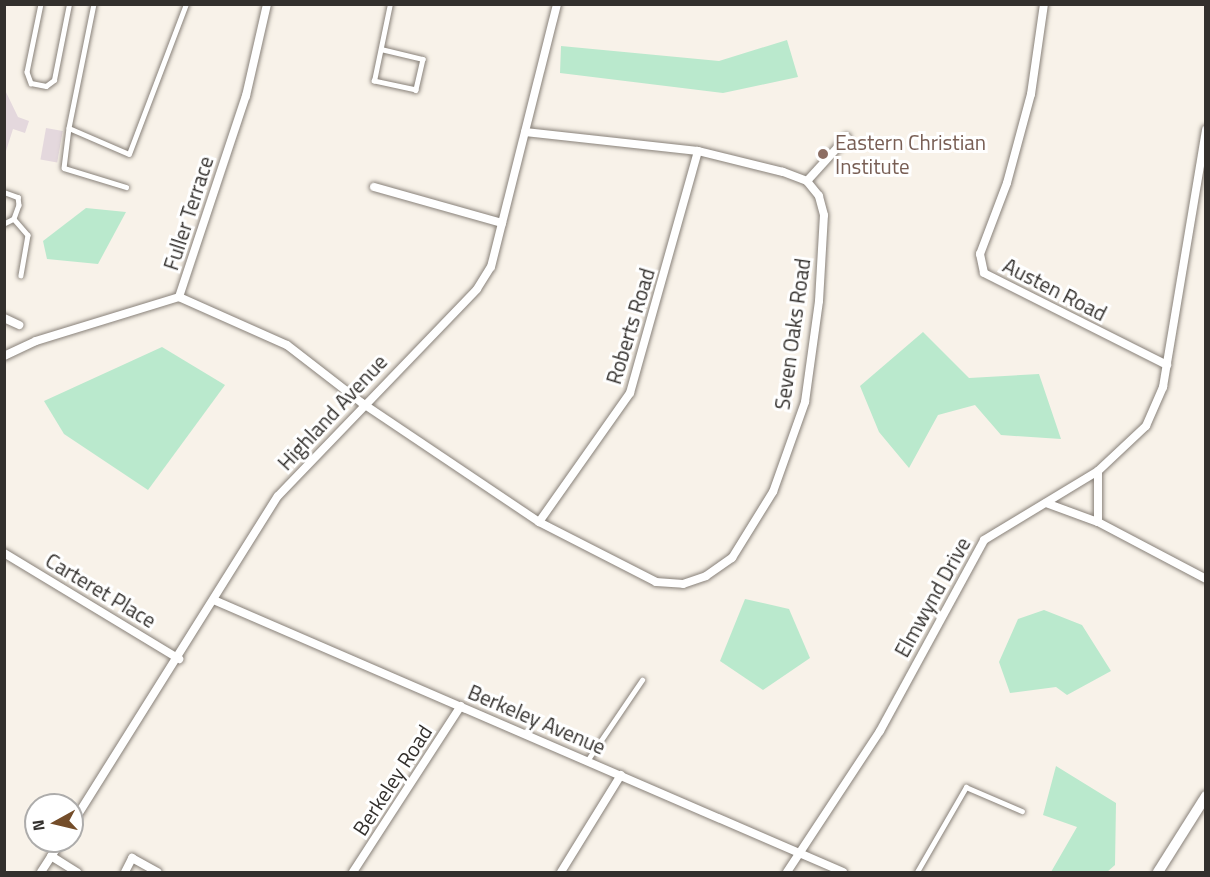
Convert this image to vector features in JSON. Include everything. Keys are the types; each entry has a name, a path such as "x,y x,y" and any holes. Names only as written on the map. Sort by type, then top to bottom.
{"street":[{"name":"Fuller Terrace","path":"267,4 246,96 180,297 287,345 363,404"},
{"name":"Highland Avenue","path":"84,805 216,601 278,496 363,404 477,289 490,267 557,4"},
{"name":"Austen Road","path":"1044,4 1031,94 1007,183 980,254 984,273 1167,365"},
{"name":"Elmwynd Drive","path":"787,873 880,730 964,569 992,534 1098,471 1146,426 1167,365 1206,130"},
{"path":"525,132 698,151 807,181 847,137"},
{"name":"Roberts Road","path":"539,522 630,393 698,151"},
{"name":"Seven Oaks Road","path":"363,404 539,522 656,582 683,584 732,558 773,492 805,402 824,215 819,196 807,181"},
{"path":"374,187 502,223"},
{"path":"4,356 47,337 180,297"},
{"path":"4,318 19,325"},
{"path":"1098,471 1098,522"},
{"path":"1046,503 1098,522 1206,579"},
{"name":"Carteret Place","path":"4,553 179,658"},
{"name":"Berkeley Avenue","path":"216,601 843,873"},
{"name":"Berkeley Road","path":"353,873 461,706"},
{"path":"561,873 621,776"},
{"path":"1158,873 1206,796"},
{"path":"41,873 53,853"},
{"path":"51,856 77,873"},
{"path":"124,873 132,858 157,873"}],"lane":[{"path":"41,4 27,72 31,83 46,86 54,80 69,4"},
{"path":"94,4 69,128 64,168 126,187"},
{"path":"69,128 129,154 186,4"},
{"path":"381,49 423,59 416,90 374,81 390,4"},
{"path":"4,192 19,199 14,219 5,224"},
{"path":"14,219 28,235 21,275"},
{"path":"587,761 642,680"},
{"path":"917,873 966,787 1022,811"}],"green space":[{"path":"787,40 798,77 723,93 560,73 561,46 719,61"},
{"path":"86,208 126,212 98,264 47,259 43,241"},
{"path":"923,332 969,378 1039,374 1061,439 1001,435 975,405 938,415 909,468 879,432 860,386"},
{"path":"162,347 225,385 148,490 64,434 44,401"},
{"path":"745,599 789,609 810,658 763,690 720,661"},
{"path":"1044,610 1082,625 1111,671 1067,695 1056,687 1010,693 999,662 1018,619"},
{"path":"1056,766 1116,803 1115,865 1107,872 1051,872 1077,827 1043,815"}],"building":[{"path":"4,88 18,117 29,121 25,133 13,129 6,151"},
{"path":"46,128 63,131 57,162 40,160"}],"place":[{"name":"Eastern Christian Institute","path":"823,154"}]}
